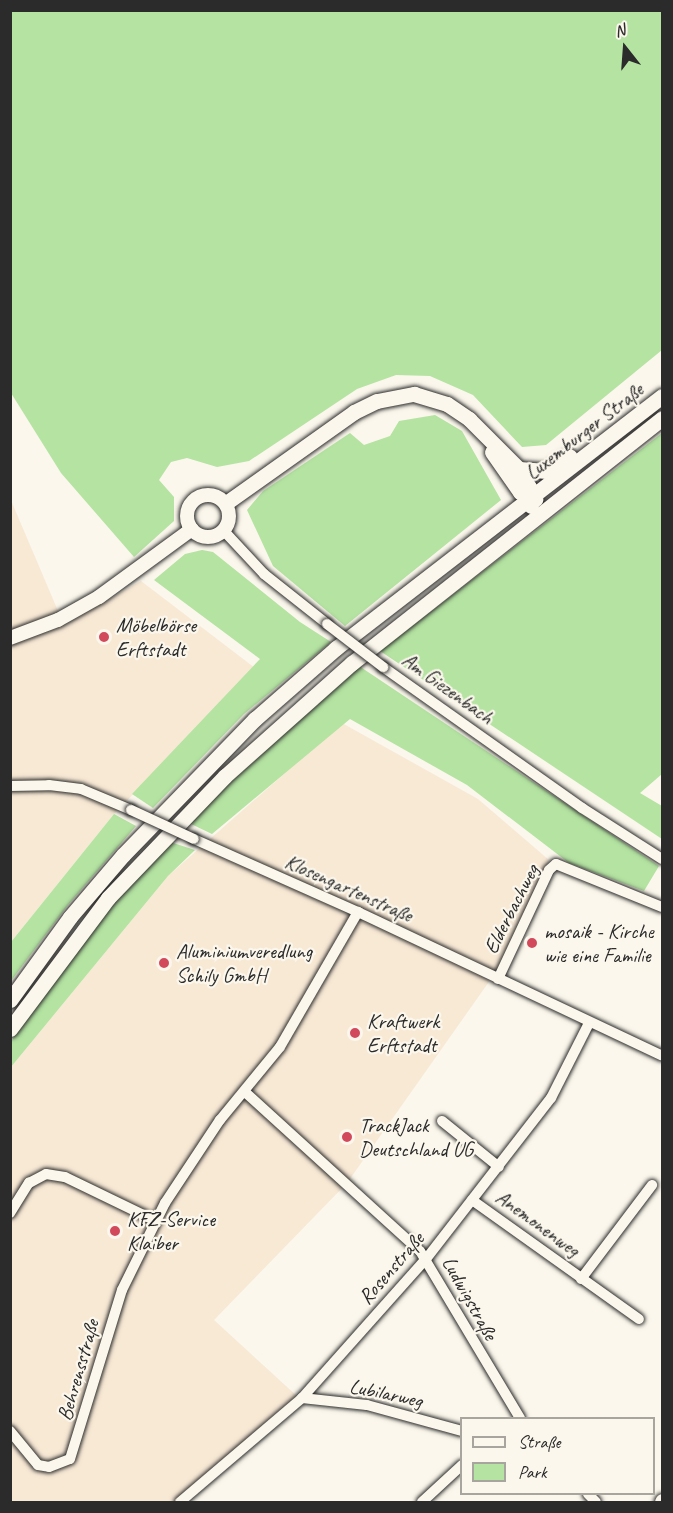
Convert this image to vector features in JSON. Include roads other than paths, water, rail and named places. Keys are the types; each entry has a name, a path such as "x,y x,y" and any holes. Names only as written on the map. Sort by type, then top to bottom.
{"main road":[{"path":"513,472 536,472 552,468 663,384"},
{"path":"226,504 354,412 388,398 414,394 438,400 464,414 513,472 520,492 531,498 551,497 592,466 620,452"},
{"name":"Luxemburger Straße","path":"10,1000 70,917 213,759 336,648 663,396"},
{"name":"Luxemburger Straße","path":"620,452 663,418"},
{"path":"10,1029 71,943 148,852 297,710 620,452"},
{"path":"496,525 509,502 513,472"},
{"path":"211,495 226,504 230,517 224,531 207,537 192,529 187,515 196,498 211,495"},
{"path":"297,710 312,690 380,627 526,514 531,498"},
{"path":"10,638 58,620 99,597 192,529"}],"street":[{"name":"Am Giezenbach","path":"224,531 249,561 383,667 582,808 663,859"},
{"name":"Klosengartenstraße","path":"10,786 49,784 81,789 358,912 663,1056"},
{"name":"Elderbachweg","path":"498,979 549,870 556,864 663,907"},
{"name":"Behrensstraße","path":"10,1431 38,1465 49,1467 70,1460 122,1290 156,1221 220,1120 280,1047 358,912"},
{"name":"Rosenstraße","path":"180,1503 302,1398 426,1259 551,1098 589,1023"},
{"name":"Ludwigstraße","path":"245,1092 426,1259 515,1417"},
{"path":"442,1121 499,1167"},
{"path":"10,1213 29,1183 46,1174 64,1177 156,1221"},
{"name":"Anemonenweg","path":"581,1279 652,1185"},
{"name":"Anemonenweg","path":"472,1200 639,1319"},
{"name":"Lubilarweg","path":"302,1398 367,1405 460,1430"},
{"path":"422,1503 460,1467"}],"place":[{"name":"Möbelbörse Erftstadt","path":"104,637"},
{"name":"mosaik - Kirche wie eine Familie","path":"532,943"},
{"name":"Aluminiumveredlung Schily GmbH","path":"164,963"},
{"name":"Kraftwerk Erftstadt","path":"355,1033"},
{"name":"TrackJack Deutschland UG","path":"347,1137"},
{"name":"KFZ-Service Klaiber","path":"115,1231"}]}
